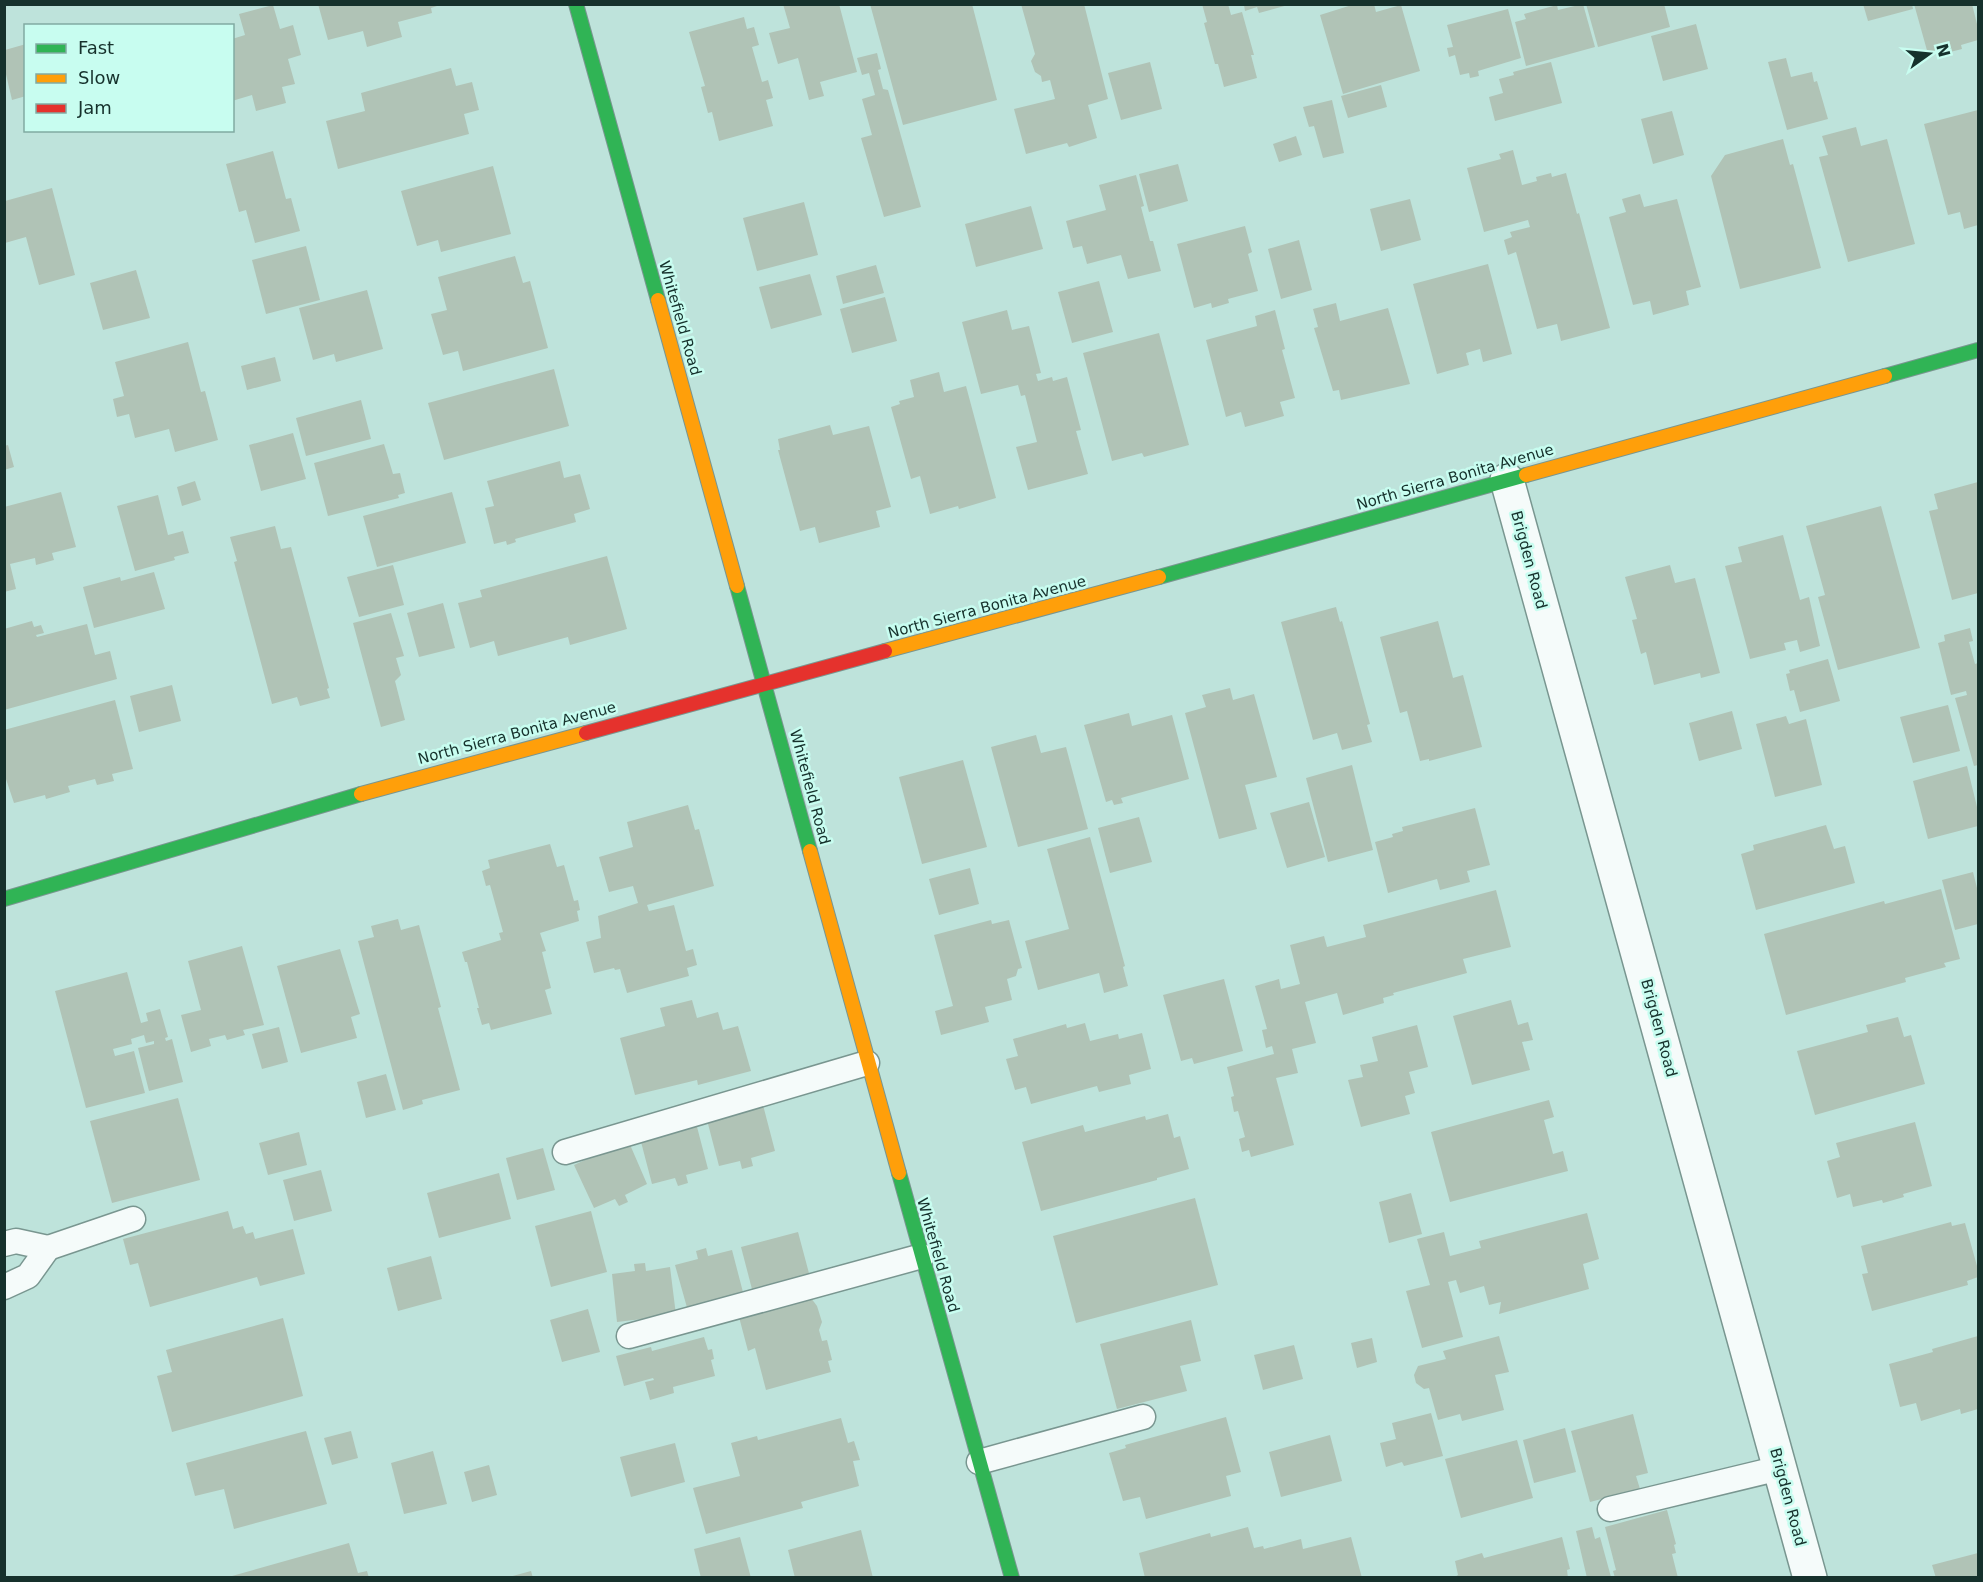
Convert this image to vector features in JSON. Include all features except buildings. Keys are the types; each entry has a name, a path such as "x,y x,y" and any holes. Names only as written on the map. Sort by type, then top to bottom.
{"street":[{"name":"Whitefield Road","path":"576,4 765,684 867,1063 1012,1578"},
{"name":"North Sierra Bonita Avenue","path":"4,899 374,790 1116,589 1978,350"},
{"name":"Brigden Road","path":"1507,480 1810,1578"}],"lane":[{"path":"565,1152 867,1063"},
{"path":"4,1244 16,1241 48,1248 133,1220"},
{"path":"4,1287 28,1276 48,1248"},
{"path":"628,1336 922,1256"},
{"path":"979,1462 1143,1417"},
{"path":"1610,1509 1780,1468"}],"traffic: fast":[{"path":"576,4 658,300"},
{"path":"1885,376 1978,350"},
{"path":"1159,577 1526,475"},
{"path":"737,586 810,851"},
{"path":"4,899 361,794"},
{"path":"899,1173 1012,1578"}],"traffic: slow":[{"path":"658,300 737,586"},
{"path":"1526,475 1885,376"},
{"path":"885,651 1159,577"},
{"path":"361,794 586,733"},
{"path":"810,851 899,1173"}],"traffic: jam":[{"path":"586,733 885,651"}]}
